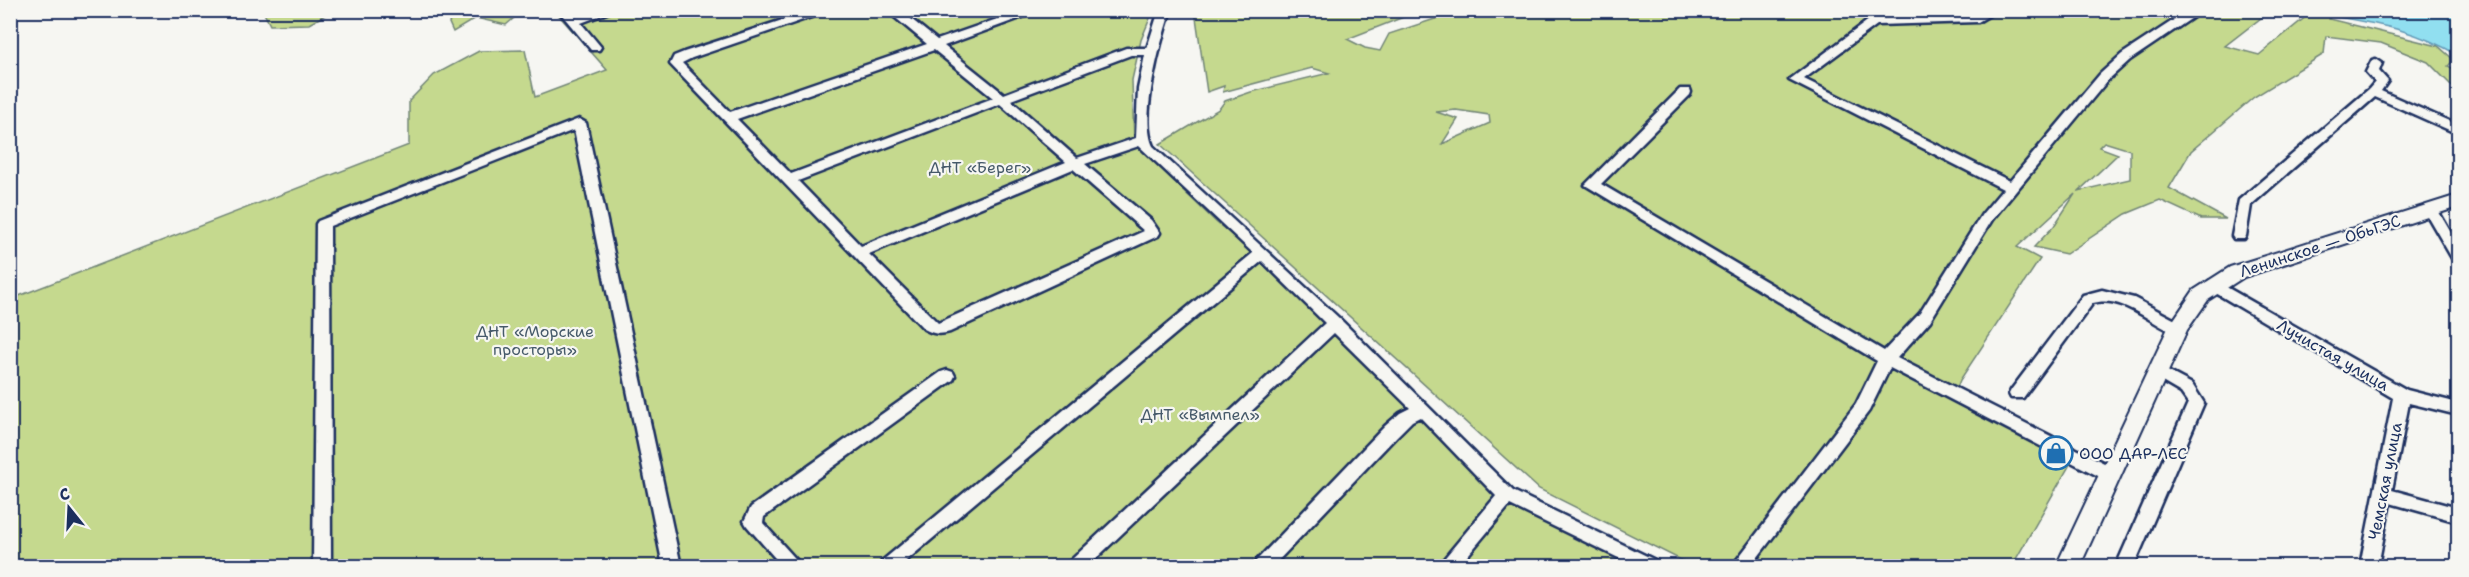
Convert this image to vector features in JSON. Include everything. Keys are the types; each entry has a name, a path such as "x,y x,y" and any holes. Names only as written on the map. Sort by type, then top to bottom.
{"main road":[{"name":"Ленинское — ОбьГЭС","path":"2067,567 2178,328 2197,300 2214,285 2262,262 2458,201"}],"street":[{"path":"564,10 595,47"},
{"path":"574,21 609,10"},
{"path":"826,10 678,59 676,64 929,326 936,329 945,328 1153,233 1146,223 1003,100 892,10"},
{"path":"727,118 1036,10"},
{"path":"1165,10 1150,52 1143,109 1143,140 1155,156 1335,323 1507,496 1643,565"},
{"path":"1992,10 1978,18 1874,22 1795,80 2013,188"},
{"path":"1741,567 1863,407 1886,359 1924,317 1988,217 2104,76 2126,57 2198,10"},
{"path":"788,180 1130,51 1150,52"},
{"path":"2239,236 2244,202 2374,92 2382,81 2372,72 2376,63"},
{"path":"1685,92 1593,185 1886,359 2110,474"},
{"path":"2374,92 2458,130"},
{"path":"322,567 323,224 579,123 597,220 672,567"},
{"path":"857,253 1075,163 1143,140"},
{"path":"2431,210 2458,256"},
{"path":"888,567 1262,253"},
{"name":"Лучистая улица","path":"2214,285 2402,395 2429,404 2458,409"},
{"path":"2017,394 2088,299 2102,294 2129,302 2178,328"},
{"path":"1076,567 1335,323"},
{"path":"2125,567 2196,403 2196,398 2189,391 2158,372"},
{"path":"793,567 757,528 753,521 757,512 946,376"},
{"name":"Чемская улица","path":"2369,567 2402,395"},
{"path":"1262,567 1391,431 1406,417 1422,409"},
{"path":"2382,494 2458,515"},
{"path":"1448,567 1507,496"}],"green space":[{"path":"554,10 1153,11 1141,40 1132,80 1134,143 1217,223 1252,251 1510,504 1645,566 11,566 11,299 409,145 409,101 434,75 479,51 525,50 535,97 607,70"},
{"path":"1454,10 2270,11 2225,46 2259,55 2313,11 2331,13 2329,19 2438,46 2454,60 2448,66 2458,71 2458,92 2428,62 2381,43 2326,36 2324,54 2254,97 2191,151 2169,188 2226,219 2201,219 2160,200 2126,214 2066,254 2034,247 2054,226 2075,194 2017,247 2040,259 1960,380 1952,400 2073,459 2012,566 1693,566 1539,489 1160,144 1219,109 1225,101 1251,92 1329,73 1312,68 1223,92 1224,86 1207,92 1195,11 1419,11 1347,39 1365,48 1380,51 1389,34 1447,15","holes":["1456,110 1489,115 1490,123 1442,144 1458,119 1436,112","2104,142 2130,150 2130,179 2079,191 2118,154 2099,147"]},
{"path":"263,11 332,11 309,24 270,25"},
{"path":"455,11 522,11 506,25 476,18 453,32 449,23"}],"water":[{"path":"2342,10 2458,11 2458,55 2428,40 2400,30 2338,17"}],"place":[{"name":"ООО ДАР-ЛЕС","path":"2056,453"}],"park label":[{"name":"ДНТ «Берег»","path":"980,167"},
{"name":"ДНТ «Морские просторы»","path":"535,340"},
{"name":"ДНТ «Вымпел»","path":"1200,414"}]}
